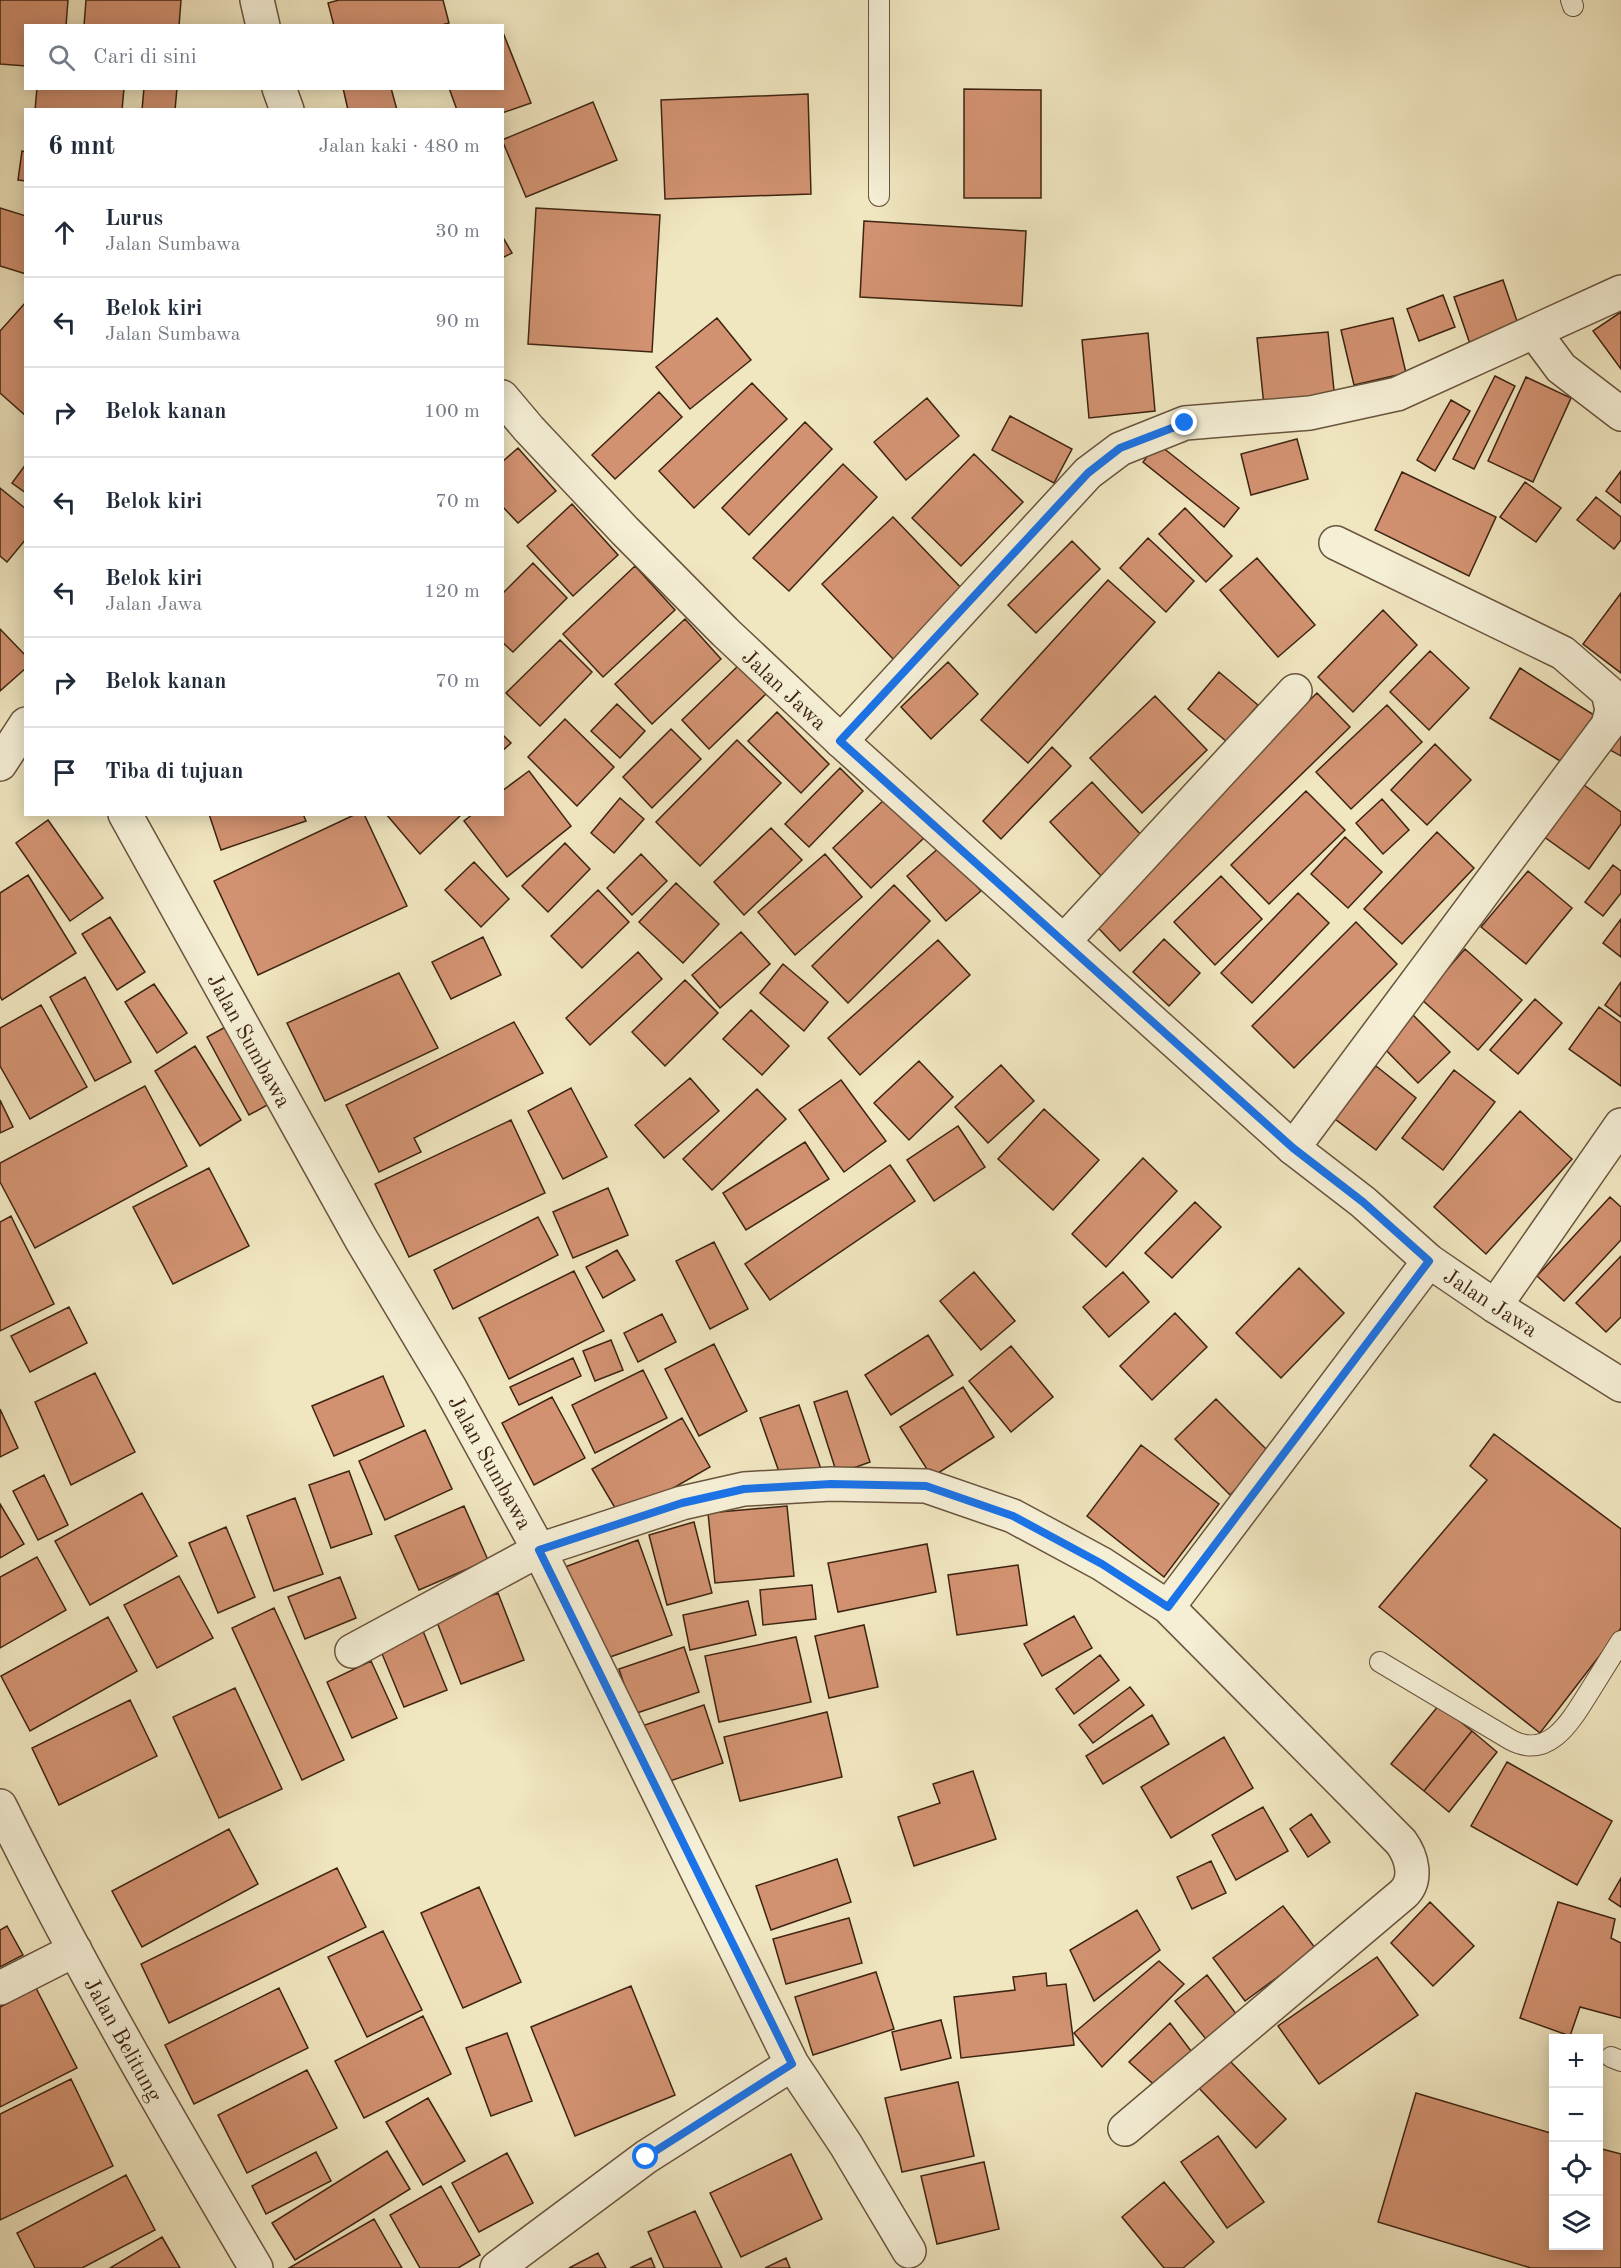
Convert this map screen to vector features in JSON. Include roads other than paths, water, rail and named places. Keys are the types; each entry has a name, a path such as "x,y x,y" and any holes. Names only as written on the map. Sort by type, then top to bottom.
{"street":[{"path":"257,0 263,24"},
{"path":"280,90 286,108"},
{"path":"840,741 1088,473 1120,448 1185,423 1310,412 1397,394 1546,348 1621,292"},
{"path":"1546,348 1621,414"},
{"name":"Jalan Jawa","path":"504,399 625,531 725,632 840,741 1293,1148 1363,1202 1429,1261 1495,1306 1621,1385"},
{"path":"1293,1148 1608,725 1612,710 1611,698 1605,687 1563,653 1336,543"},
{"path":"1064,941 1295,691"},
{"path":"0,764 24,727"},
{"name":"Jalan Sumbawa","path":"126,816 248,1037 362,1239 450,1388 539,1550 792,2064 846,2145 909,2251"},
{"path":"1495,1306 1621,1125"},
{"path":"1168,1607 1429,1261"},
{"path":"352,1651 539,1550 682,1503 744,1489 831,1484 926,1486 1013,1516 1102,1564 1168,1607 1401,1842 1410,1857 1412,1869 1411,1883 1403,1894 1125,2129"},
{"name":"Jalan Belitung","path":"0,1806 75,1950 182,2142 256,2268"},
{"path":"0,1988 75,1950"},
{"path":"501,2267 646,2157 792,2064"}],"lane":[{"path":"879,0 879,196"},
{"path":"1380,1662 1520,1745 1531,1746 1547,1742 1564,1728 1621,1641"}]}
